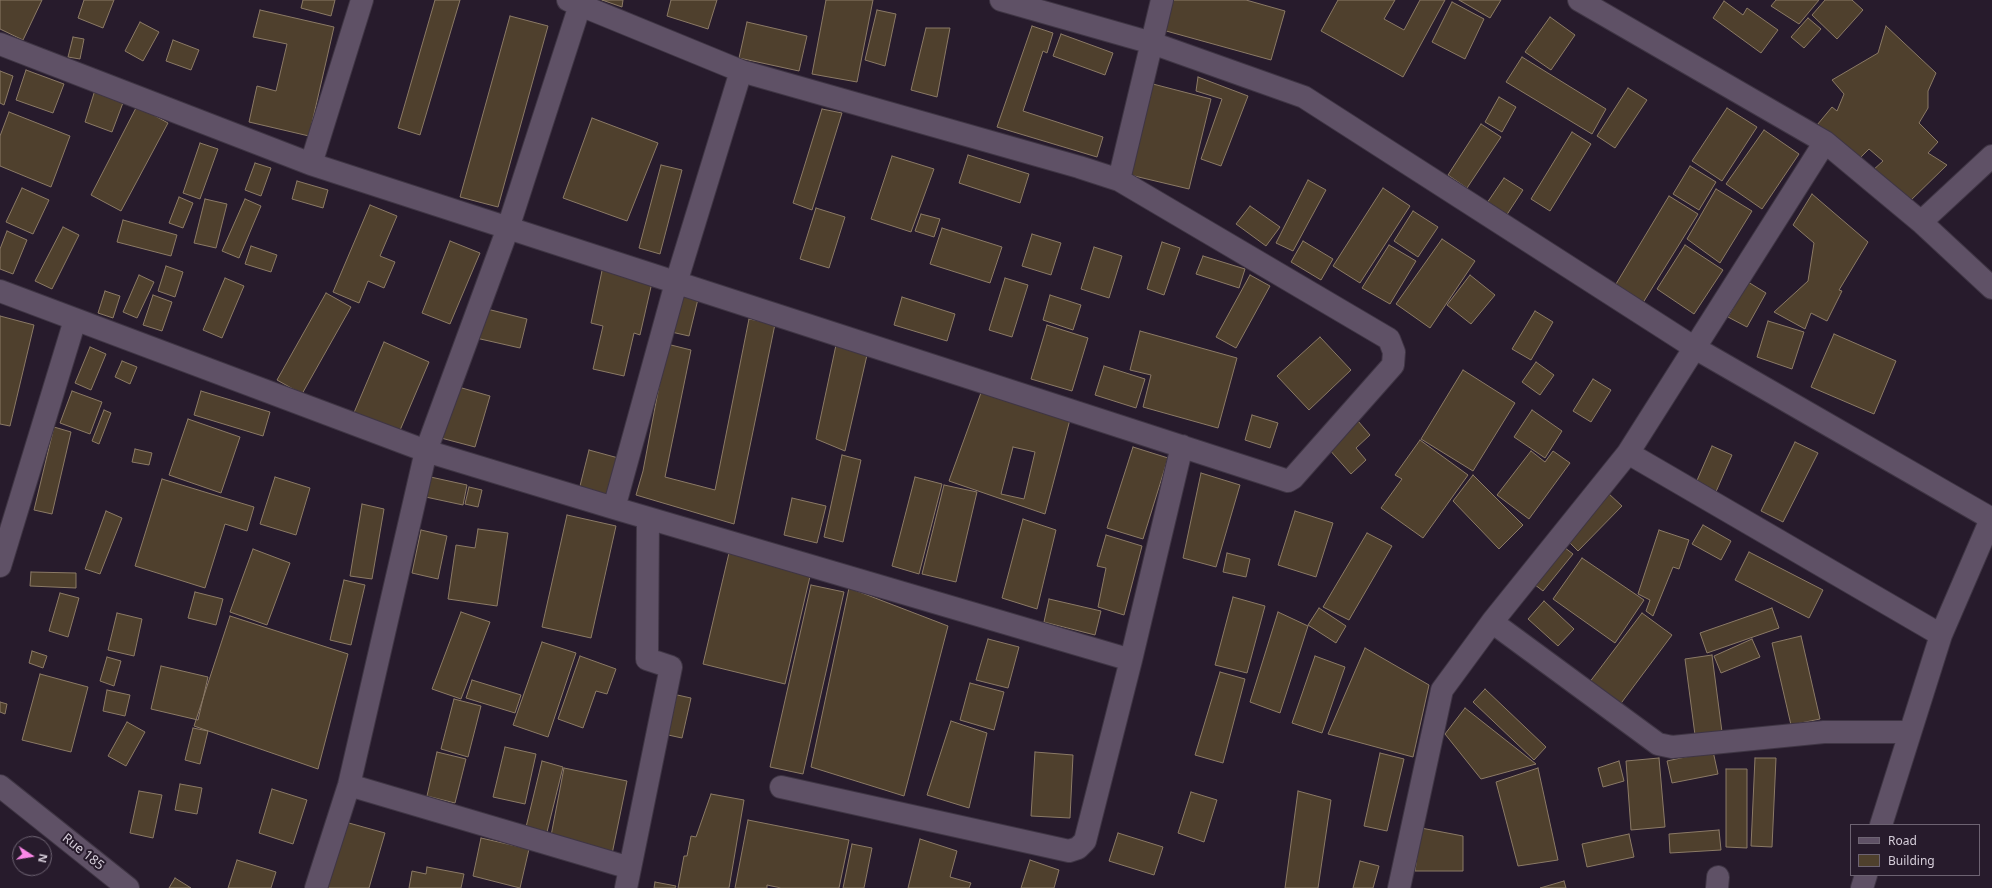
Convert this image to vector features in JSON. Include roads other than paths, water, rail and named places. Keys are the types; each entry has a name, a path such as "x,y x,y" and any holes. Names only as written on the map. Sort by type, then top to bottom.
{"street":[{"path":"311,164 362,0"},
{"path":"1001,0 1152,43 1304,97 1695,348 1992,519 1941,635 1881,824"},
{"path":"1119,180 1162,0"},
{"path":"1579,0 1825,142 1921,222 1992,288"},
{"path":"0,44 311,164 508,228 1182,446 1288,481 1293,478 1393,365 1394,352 1389,339 1119,180 1079,167 741,71 574,2 508,228 426,451 349,785 316,888"},
{"path":"614,508 676,282 741,71"},
{"path":"1399,888 1442,690 1492,622 1628,453 1825,142"},
{"path":"1921,222 1992,156"},
{"path":"0,291 426,451 614,508 1132,660"},
{"path":"1,558 75,320"},
{"path":"781,787 1069,851 1078,848 1085,841 1132,660 1182,446"},
{"path":"1628,453 1941,635"},
{"path":"349,785 628,878 671,667 647,659 648,518"},
{"path":"1492,622 1658,744 1672,747 1824,732 1910,732"},
{"name":"Rue 185","path":"0,786 128,888"},
{"path":"1862,888 1866,876"}]}
